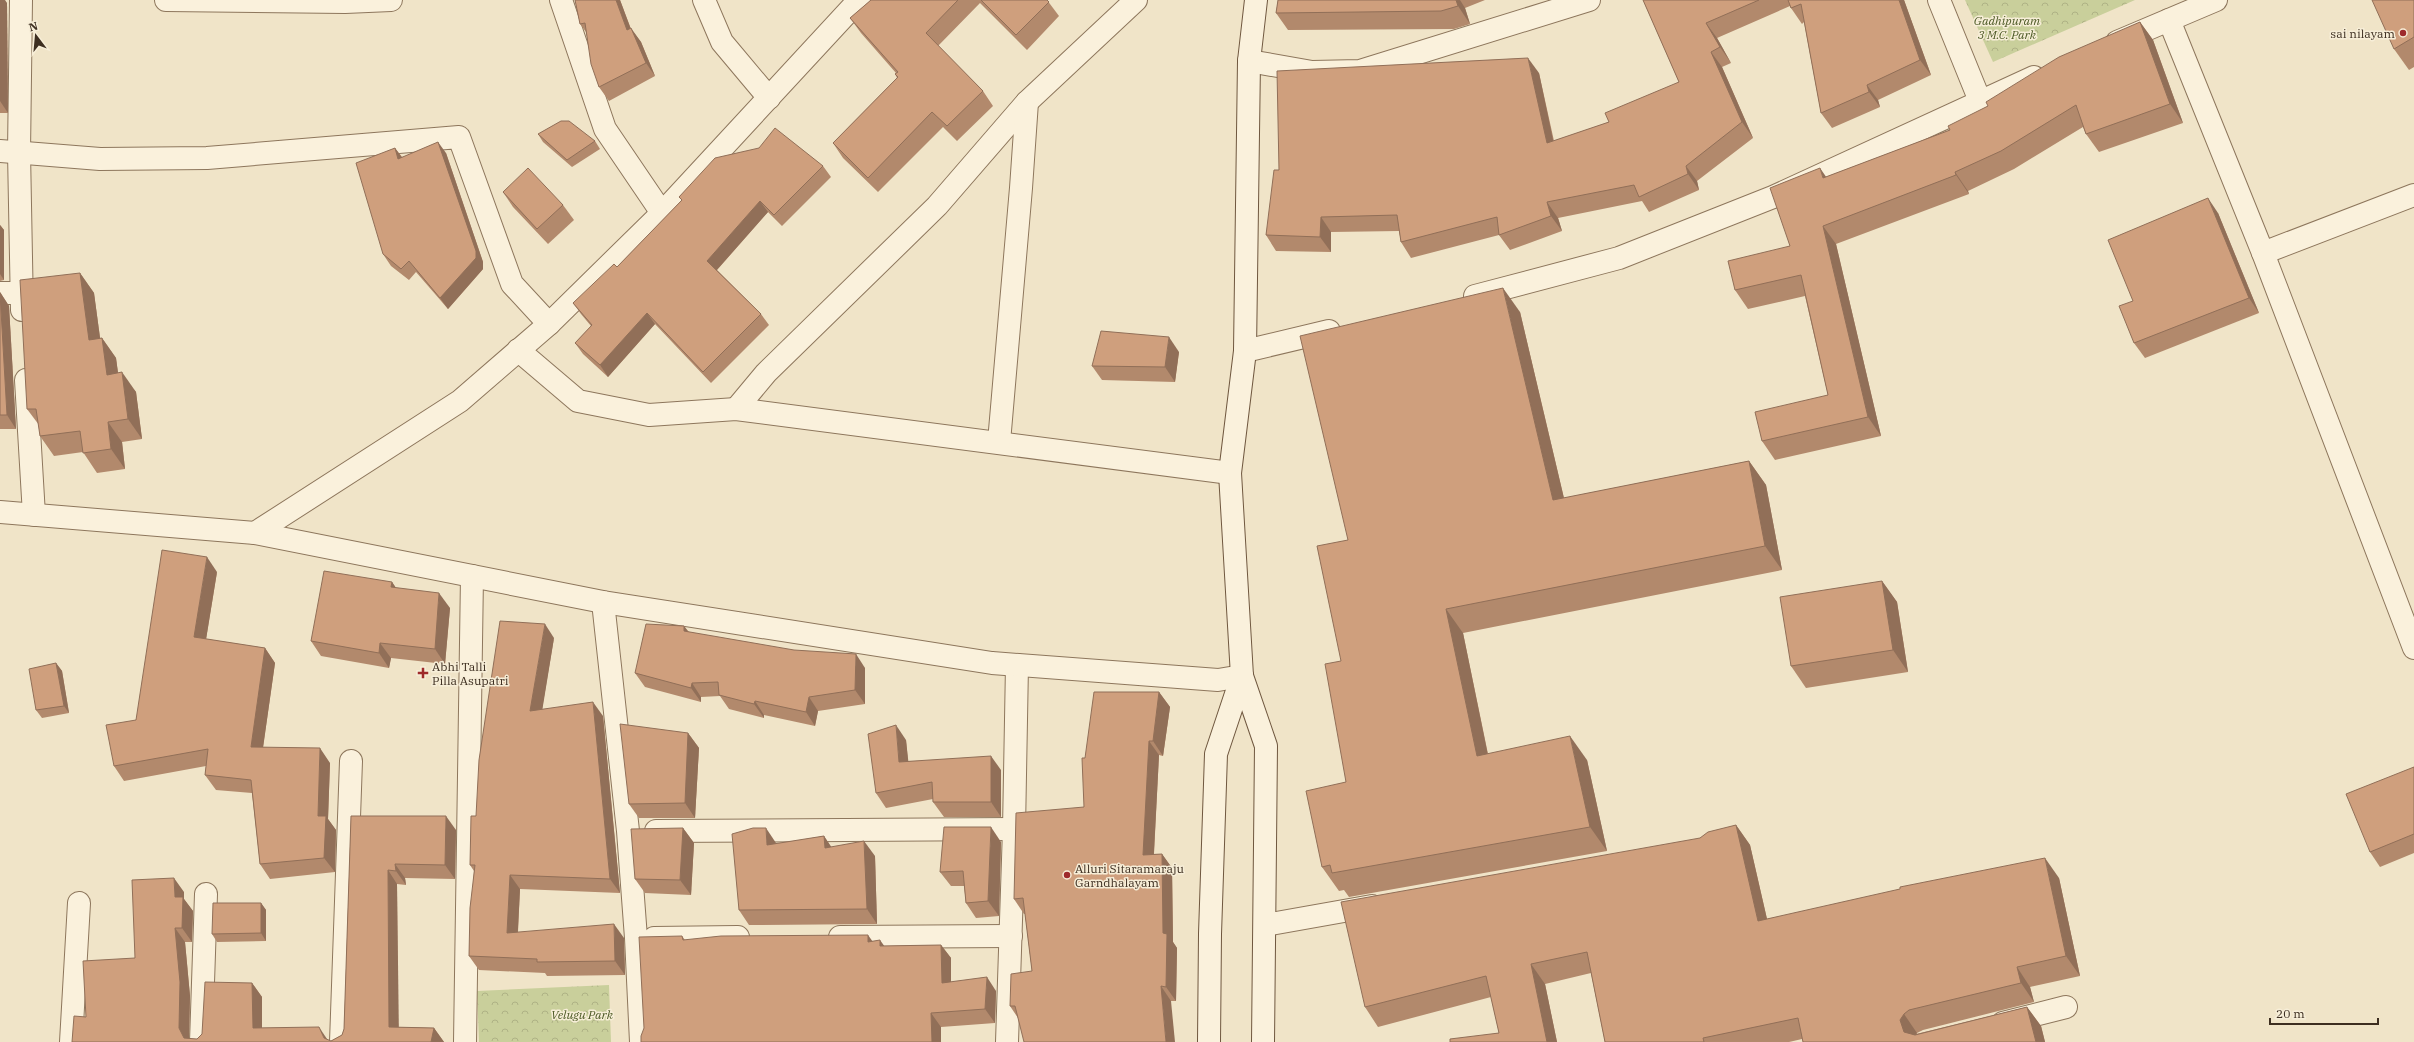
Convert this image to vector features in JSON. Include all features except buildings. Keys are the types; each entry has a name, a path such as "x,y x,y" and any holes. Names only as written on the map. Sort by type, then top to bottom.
{"street":[{"path":"21,0 10,151 11,293 24,333"},
{"path":"166,0 345,2 391,0"},
{"path":"562,0 605,129 662,213"},
{"path":"704,0 722,42 769,98"},
{"path":"255,533 460,401 549,324 662,213 859,0"},
{"path":"736,409 766,373 937,206 1027,102 1136,0"},
{"path":"1256,0 1249,61 1245,351 1230,474 1242,676 1266,746 1263,1042"},
{"path":"1249,61 1312,72 1360,72 1588,0"},
{"path":"1939,0 1980,101"},
{"path":"2096,51 2169,20 2203,2"},
{"path":"2169,20 2263,253 2414,648"},
{"path":"1452,302 1619,258 1773,197 1980,101 2052,70"},
{"path":"999,442 1027,102"},
{"path":"10,151 100,159 207,158 459,137 512,284 549,324"},
{"path":"2263,253 2414,195"},
{"path":"1245,351 1352,326"},
{"path":"518,350 578,401 649,415 736,409 999,442 1230,474"},
{"path":"25,356 34,515"},
{"path":"0,512 255,533 603,602 992,663 1218,680 1242,676"},
{"path":"465,1042 472,576"},
{"path":"603,602 628,831 636,938 641,1042"},
{"path":"1007,1042 1014,829 1017,665"},
{"path":"1209,1042 1210,934 1216,754 1242,676"},
{"path":"341,1042 351,761"},
{"path":"628,831 1014,829"},
{"path":"201,1042 206,894"},
{"path":"72,1042 79,903"},
{"path":"1265,925 1390,903"},
{"path":"820,937 1011,936"},
{"path":"636,938 756,937"},
{"path":"1980,1028 2066,1007"}],"green space":[{"name":"Gadhipuram 3 M.C. Park","path":"1965,0 2135,0 1993,62"},
{"name":"Velugu Park","path":"609,985 611,1042 479,1042 477,991"}],"place":[{"name":"sai nilayam","path":"2403,33"},
{"name":"Abhi Talli Pilla Asupatri","path":"423,673"},
{"name":"Alluri Sitaramaraju Garndhalayam","path":"1067,875"}]}
